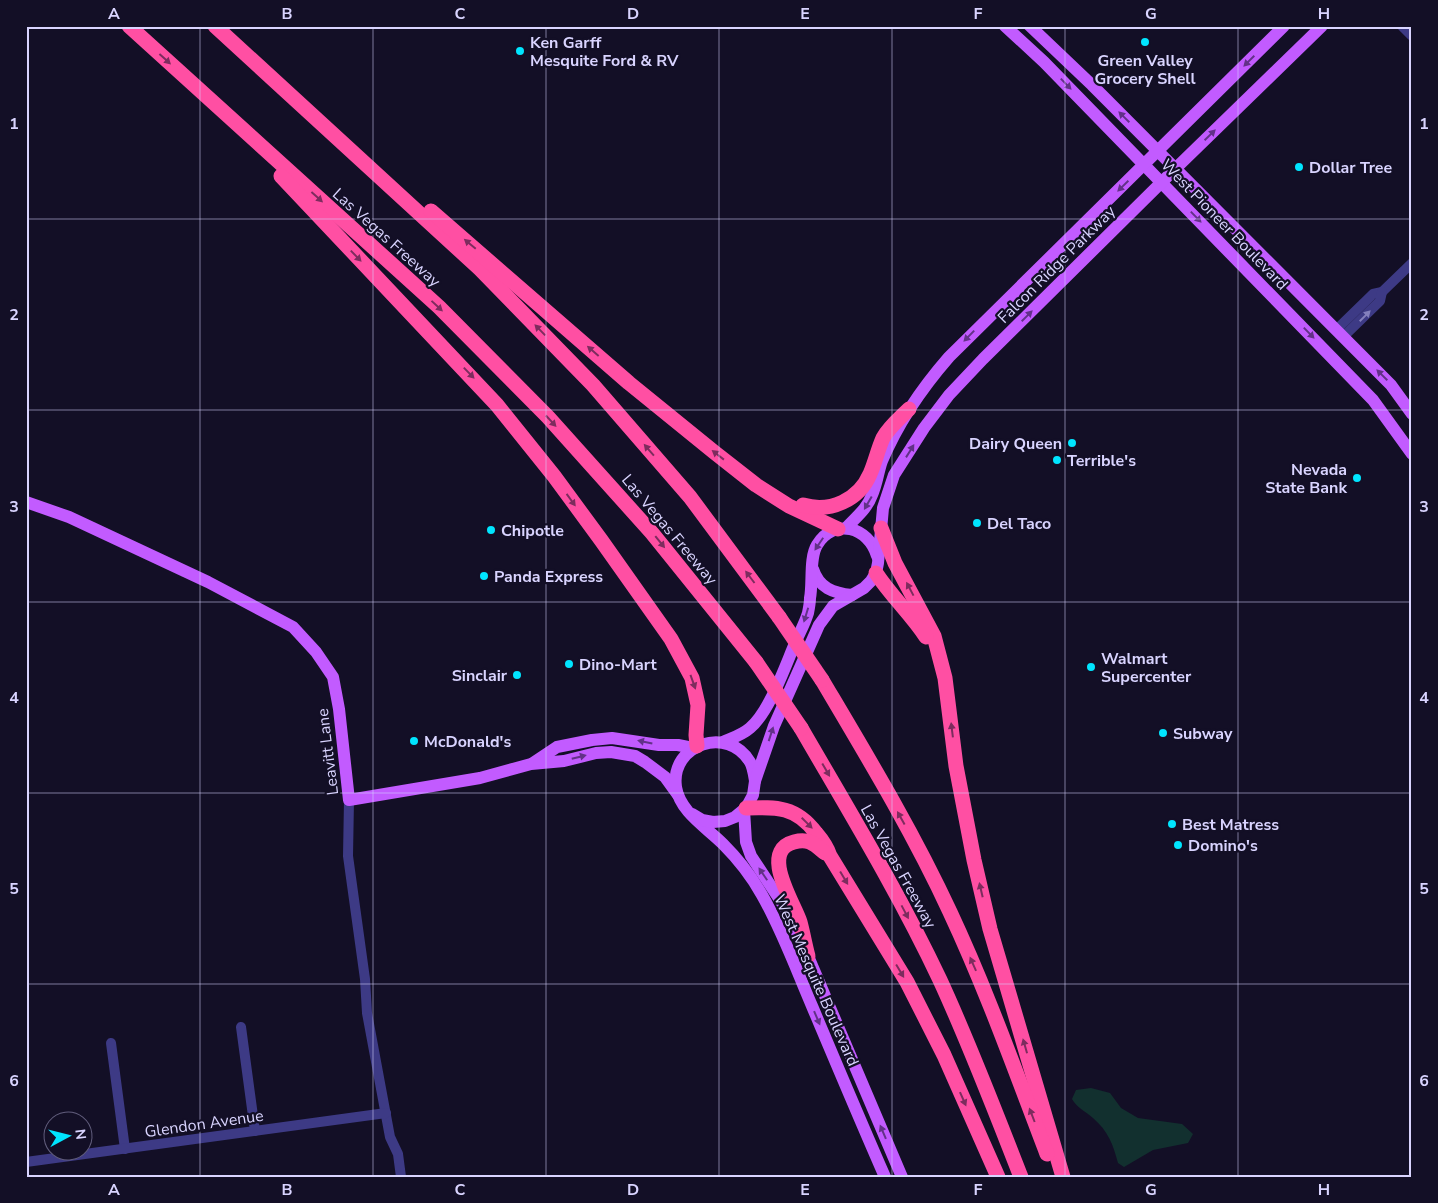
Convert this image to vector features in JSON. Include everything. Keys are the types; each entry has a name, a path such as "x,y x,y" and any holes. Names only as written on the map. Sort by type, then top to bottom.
{"highway":[{"name":"Las Vegas Freeway","path":"129,26 439,307 548,417 652,532 756,662 801,728 880,863 940,980 980,1070 1021,1177"},
{"name":"Las Vegas Freeway","path":"215,26 480,270 593,385 690,497 779,616 822,680 862,746 949,911 977,973 1056,1177"},
{"path":"215,26 629,383 756,485 789,506 842,528"},
{"path":"203,93 475,380 554,476 650,610 683,660 696,691 698,706 695,747"},
{"path":"756,485 812,508 821,509 846,501 859,492 870,477 883,438 909,410"},
{"path":"881,528 896,563 934,636 945,678 956,766 974,860 990,929 1063,1177"},
{"path":"877,568 888,593 906,611 936,649"},
{"path":"745,809 776,807 788,810 801,817 812,827 827,848 830,856 907,982 944,1055 998,1177"},
{"path":"808,956 800,922 778,868 779,857 783,848 799,841 808,841 817,845 830,856"}],"main road":[{"name":"West Pioneer Boulevard","path":"1005,26 1044,62 1162,181 1373,400 1412,454"},
{"name":"West Pioneer Boulevard","path":"1030,26 1340,333 1391,385 1412,414"},
{"name":"Falcon Ridge Parkway","path":"531,764 558,747 592,740 612,738 659,745 695,747 738,736 750,728 764,712 808,614 812,586 813,556 816,547 822,538 842,528 863,511 873,495 882,462 909,410 927,382 949,357 1284,26"},
{"name":"Falcon Ridge Parkway","path":"877,568 883,508 894,475 924,428 949,394 1162,181 1322,26"},
{"path":"1026,45 1056,62 1061,62 1065,59"},
{"name":"Leavitt Lane","path":"26,502 69,517 208,582 293,627 316,652 333,678 339,708 349,800"},
{"path":"692,814 702,820 713,822 729,820 745,809 753,795 774,726 819,624 833,606 864,588 871,581 877,568 877,555 873,546 859,532 842,528"},
{"path":"813,567 816,576 828,590 852,595"},
{"path":"717,742 739,749 751,763 756,780"},
{"path":"678,795 676,782 678,769 684,757 695,747"},
{"name":"Falcon Ridge Parkway","path":"349,800 480,778 531,764 564,761 596,753 621,753 635,756 665,777 678,795 683,806 692,814"},
{"name":"West Mesquite Boulevard","path":"745,809 746,842 750,856 786,909 808,956 902,1177"},
{"name":"West Mesquite Boulevard","path":"692,814 701,825 724,845 747,872 762,896 784,940 885,1177"}],"street":[{"path":"1402,26 1412,36"},
{"path":"1340,333 1380,301 1382,292 1412,263"},
{"name":"Leavitt Lane","path":"349,800 348,856 365,979 367,1013 390,1137 398,1154 401,1177"},
{"path":"241,1027 255,1131"},
{"path":"111,1043 125,1149"},
{"name":"Glendon Avenue","path":"26,1162 386,1113"}],"green space":[{"path":"1091,1088 1110,1093 1121,1108 1138,1118 1182,1124 1193,1134 1188,1143 1153,1150 1124,1167 1118,1163 1112,1144 1103,1128 1072,1099 1076,1090"}],"place":[{"name":"Green Valley Grocery Shell","path":"1145,42"},
{"name":"Ken Garff Mesquite Ford & RV","path":"520,51"},
{"name":"Dollar Tree","path":"1299,167"},
{"name":"Dairy Queen","path":"1072,443"},
{"name":"Terrible's","path":"1057,460"},
{"name":"Nevada State Bank","path":"1357,478"},
{"name":"Del Taco","path":"977,523"},
{"name":"Chipotle","path":"491,530"},
{"name":"Panda Express","path":"484,576"},
{"name":"Dino-Mart","path":"569,664"},
{"name":"Walmart Supercenter","path":"1091,667"},
{"name":"Sinclair","path":"517,675"},
{"name":"Subway","path":"1163,733"},
{"name":"McDonald's","path":"414,741"},
{"name":"Best Matress","path":"1172,824"},
{"name":"Domino's","path":"1178,845"}]}
